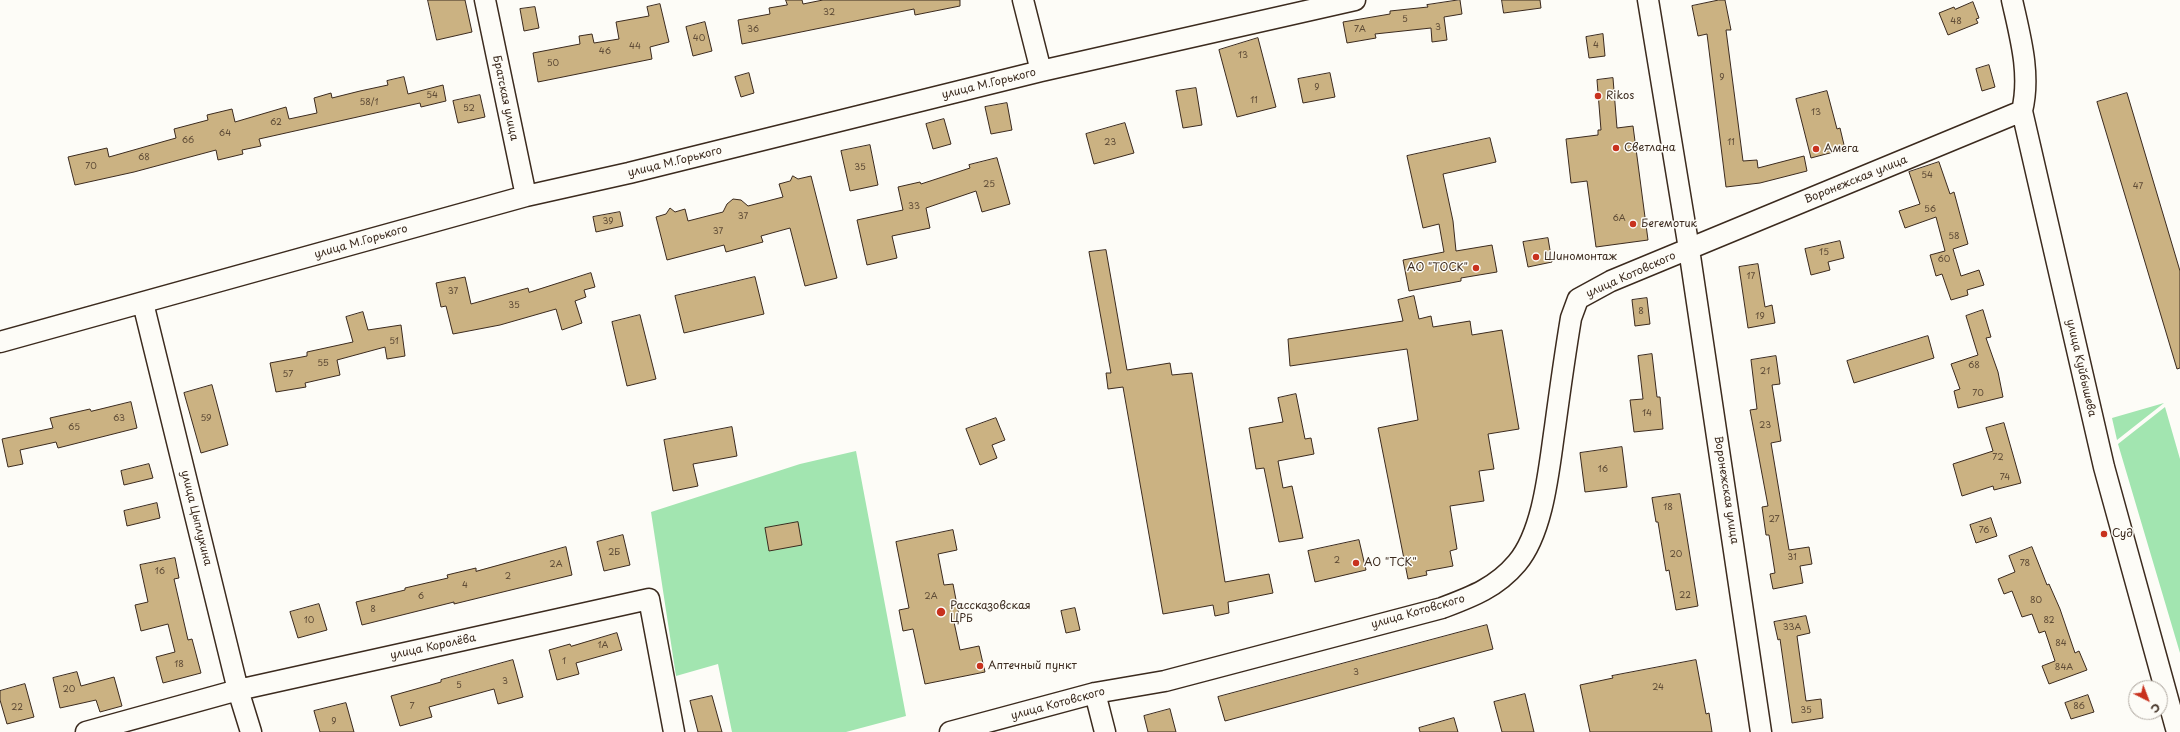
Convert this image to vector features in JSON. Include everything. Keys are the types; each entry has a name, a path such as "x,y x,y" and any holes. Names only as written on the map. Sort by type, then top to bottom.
{"street":[{"name":"Братская улица","path":"484,0 526,196"},
{"path":"1023,0 1042,71"},
{"name":"улица М.Горького","path":"0,342 526,196 629,173 1042,71 1354,0"},
{"name":"Воронежская улица","path":"1648,0 1689,249 1761,732"},
{"name":"улица Куйбышева","path":"2012,0 2024,55 2026,95 2022,111 2104,467 2177,732"},
{"name":"Воронежская улица","path":"1689,249 2022,111"},
{"name":"улица Котовского","path":"950,732 1095,693 1165,681 1442,608 1477,595 1499,580 1517,562 1531,537 1544,500 1571,318 1578,299 1611,281 1689,249"},
{"name":"улица Цыплухина","path":"143,303 238,690 250,732"},
{"name":"улица Королёва","path":"86,732 238,690 649,599 674,732"},
{"path":"1095,693 1105,732"}],"green space":[{"path":"2164,403 2117,440 2112,418"},
{"path":"2165,407 2180,459 2180,653 2118,444"},
{"path":"856,451 906,716 846,732 732,732 718,664 676,676 651,512 800,464"}],"building":[{"path":"428,0 465,0 472,32 437,40"},
{"path":"786,0 802,0 803,4 823,0 960,0 960,6 915,15 914,9 742,44 738,20 770,14 769,8 787,5"},
{"path":"1460,0 1462,14 1444,17 1447,40 1432,42 1431,28 1375,34 1376,38 1347,43 1343,22 1390,14 1390,11 1428,7 1427,5"},
{"path":"1502,0 1540,0 1541,8 1504,13"},
{"path":"1725,0 1731,30 1726,30 1743,161 1757,160 1758,168 1804,156 1807,171 1760,183 1726,187 1707,34 1698,36 1692,6"},
{"path":"1973,2 1979,18 1976,19 1978,23 1948,35 1939,13"},
{"path":"660,4 669,42 650,47 652,59 538,82 533,53 580,44 579,36 592,34 594,43 619,39 616,22 649,16 647,7"},
{"path":"535,7 539,28 524,31 520,9"},
{"path":"705,22 712,51 693,56 686,27"},
{"path":"1603,34 1605,56 1589,58 1586,37"},
{"path":"1258,38 1276,107 1237,117 1219,50"},
{"path":"1989,65 1995,87 1982,91 1976,69"},
{"path":"749,73 754,93 741,97 735,77"},
{"path":"1330,73 1335,97 1303,103 1298,79"},
{"path":"404,77 408,94 443,85 446,101 421,107 420,103 259,139 261,146 242,150 243,154 218,160 216,150 134,172 75,185 68,157 107,148 109,157 176,138 174,129 208,120 207,115 232,109 235,122 286,107 289,119 317,113 314,98 331,93 332,98 388,85 387,81"},
{"path":"1613,78 1617,128 1633,126 1648,240 1596,247 1587,181 1571,183 1566,139 1598,135 1598,130 1601,130 1597,80"},
{"path":"1196,88 1202,125 1183,128 1176,91"},
{"path":"1827,91 1837,129 1840,128 1845,149 1811,158 1796,99"},
{"path":"2127,93 2180,271 2180,368 2177,369 2097,102"},
{"path":"480,95 485,117 458,123 453,101"},
{"path":"1007,103 1012,130 991,134 985,107"},
{"path":"944,119 951,144 933,149 926,124"},
{"path":"1125,123 1134,153 1094,164 1086,134"},
{"path":"1490,138 1496,162 1443,174 1453,221 1456,251 1492,245 1497,272 1461,278 1461,281 1409,291 1403,260 1444,252 1439,224 1423,228 1407,156"},
{"path":"870,145 878,185 850,191 841,151"},
{"path":"997,158 1010,204 982,212 976,191 926,208 930,228 892,236 897,258 867,265 857,220 903,210 898,187 920,182 921,184 970,168 969,165"},
{"path":"1939,162 1950,194 1954,192 1968,244 1953,249 1961,276 1979,270 1984,285 1967,290 1968,295 1951,300 1942,274 1936,276 1930,255 1945,251 1936,217 1905,228 1899,211 1920,204 1909,172"},
{"path":"793,176 798,179 811,176 837,278 805,286 790,228 761,236 763,242 726,252 724,245 667,260 656,217 666,214 670,208 675,212 685,209 688,221 723,212 727,204 733,199 741,200 748,206 783,197 779,184 790,181"},
{"path":"620,212 623,226 596,232 593,217"},
{"path":"1548,238 1552,262 1528,267 1523,242"},
{"path":"1840,241 1844,258 1828,262 1830,270 1811,275 1805,249"},
{"path":"1106,250 1127,370 1170,363 1172,375 1192,373 1225,582 1269,574 1273,593 1228,602 1229,613 1215,616 1213,605 1163,614 1123,387 1108,389 1106,373 1111,373 1089,252"},
{"path":"1758,264 1765,307 1772,305 1775,323 1748,328 1739,267"},
{"path":"591,273 595,287 584,290 586,297 575,301 582,323 562,330 556,309 500,325 453,334 446,306 441,307 436,283 465,277 471,304 528,288 529,292"},
{"path":"755,277 764,314 684,333 675,296"},
{"path":"1414,296 1419,319 1431,316 1433,327 1470,321 1472,335 1502,330 1519,429 1488,434 1494,469 1479,471 1484,501 1450,506 1457,549 1450,551 1453,566 1426,571 1427,575 1408,579 1378,428 1418,420 1407,349 1290,366 1288,339 1403,321 1398,300"},
{"path":"1647,298 1650,324 1635,326 1632,300"},
{"path":"1983,310 1991,337 1986,338 1998,372 2003,397 1958,408 1954,391 1960,389 1951,364 1978,355 1966,316"},
{"path":"363,312 368,330 401,325 405,356 387,359 385,347 337,360 340,375 305,383 306,387 276,392 270,363 307,356 307,352 353,342 346,317"},
{"path":"640,315 656,379 627,386 612,322"},
{"path":"1928,336 1934,358 1854,383 1847,361"},
{"path":"1652,354 1657,397 1660,397 1663,429 1634,432 1630,400 1643,399 1638,356"},
{"path":"1776,356 1780,384 1772,385 1781,441 1771,443 1789,550 1809,547 1812,564 1800,566 1803,583 1773,589 1770,574 1775,573 1769,535 1766,535 1762,507 1768,506 1750,410 1757,409 1751,360"},
{"path":"212,385 228,445 201,453 184,393"},
{"path":"1296,394 1305,439 1311,438 1314,454 1278,461 1283,488 1292,486 1303,538 1279,542 1264,468 1256,469 1249,428 1283,422 1278,398"},
{"path":"131,402 137,428 58,448 56,442 20,450 23,464 8,467 2,439 53,428 50,418"},
{"path":"996,418 1005,440 992,445 997,458 980,465 966,429"},
{"path":"2004,423 2021,483 1994,490 1993,486 1962,496 1953,464 1993,451 1986,428"},
{"path":"732,427 737,456 693,464 698,486 673,491 664,440"},
{"path":"1622,447 1627,487 1585,492 1580,453"},
{"path":"149,464 153,478 124,485 121,471"},
{"path":"1680,494 1698,606 1676,610 1669,570 1666,571 1658,522 1656,522 1652,498"},
{"path":"157,503 160,518 127,526 124,511"},
{"path":"1991,518 1997,536 1976,543 1970,525"},
{"path":"798,522 802,545 769,551 765,528"},
{"path":"953,530 957,550 938,554 944,585 953,584 960,621 954,622 960,650 979,646 985,672 925,684 913,629 903,631 899,610 909,608 896,542"},
{"path":"623,535 630,565 604,571 597,542"},
{"path":"1359,540 1366,570 1315,582 1308,551"},
{"path":"566,547 572,575 362,625 356,602 448,578 447,575 476,568 476,571"},
{"path":"2032,547 2047,585 2049,584 2060,609 2075,653 2079,651 2087,670 2049,684 2042,666 2055,661 2045,631 2039,633 2032,614 2022,617 2012,591 2004,594 1998,579 2015,572 2009,556"},
{"path":"175,558 179,578 174,579 188,640 192,639 201,673 163,683 156,657 175,652 168,624 141,631 135,605 148,602 140,565"},
{"path":"319,604 327,630 298,638 290,612"},
{"path":"1075,608 1080,630 1066,633 1061,611"},
{"path":"1806,616 1810,633 1797,636 1806,701 1821,699 1823,718 1792,723 1780,639 1778,640 1774,622"},
{"path":"1487,625 1493,649 1225,721 1218,697"},
{"path":"617,633 622,650 576,663 579,674 557,680 549,650 570,644 571,646"},
{"path":"513,660 523,697 498,704 494,689 429,707 432,717 400,726 391,696"},
{"path":"1696,660 1706,714 1709,713 1712,732 1590,732 1580,685 1613,678 1612,676"},
{"path":"77,672 81,686 114,677 122,706 100,712 96,700 60,708 53,678"},
{"path":"25,684 34,717 7,724 0,700 0,691"},
{"path":"1525,694 1534,732 1502,732 1494,702"},
{"path":"2088,695 2094,712 2071,719 2065,703"},
{"path":"712,696 722,732 698,732 690,701"},
{"path":"346,703 354,732 320,732 314,711"},
{"path":"1170,709 1176,732 1148,732 1144,716"},
{"path":"1454,718 1458,732 1420,732 1419,728"}],"place":[{"name":"Rikos","path":"1598,96"},
{"name":"Светлана","path":"1616,148"},
{"name":"Амега","path":"1816,149"},
{"name":"Бегемотик","path":"1633,224"},
{"name":"Шиномонтаж","path":"1536,257"},
{"name":"АО \"ТОСК\"","path":"1476,268"},
{"name":"Суд","path":"2104,534"},
{"name":"АО \"ТСК\"","path":"1356,563"},
{"name":"Рассказовская ЦРБ","path":"941,612"},
{"name":"Аптечный пункт","path":"980,666"}]}
